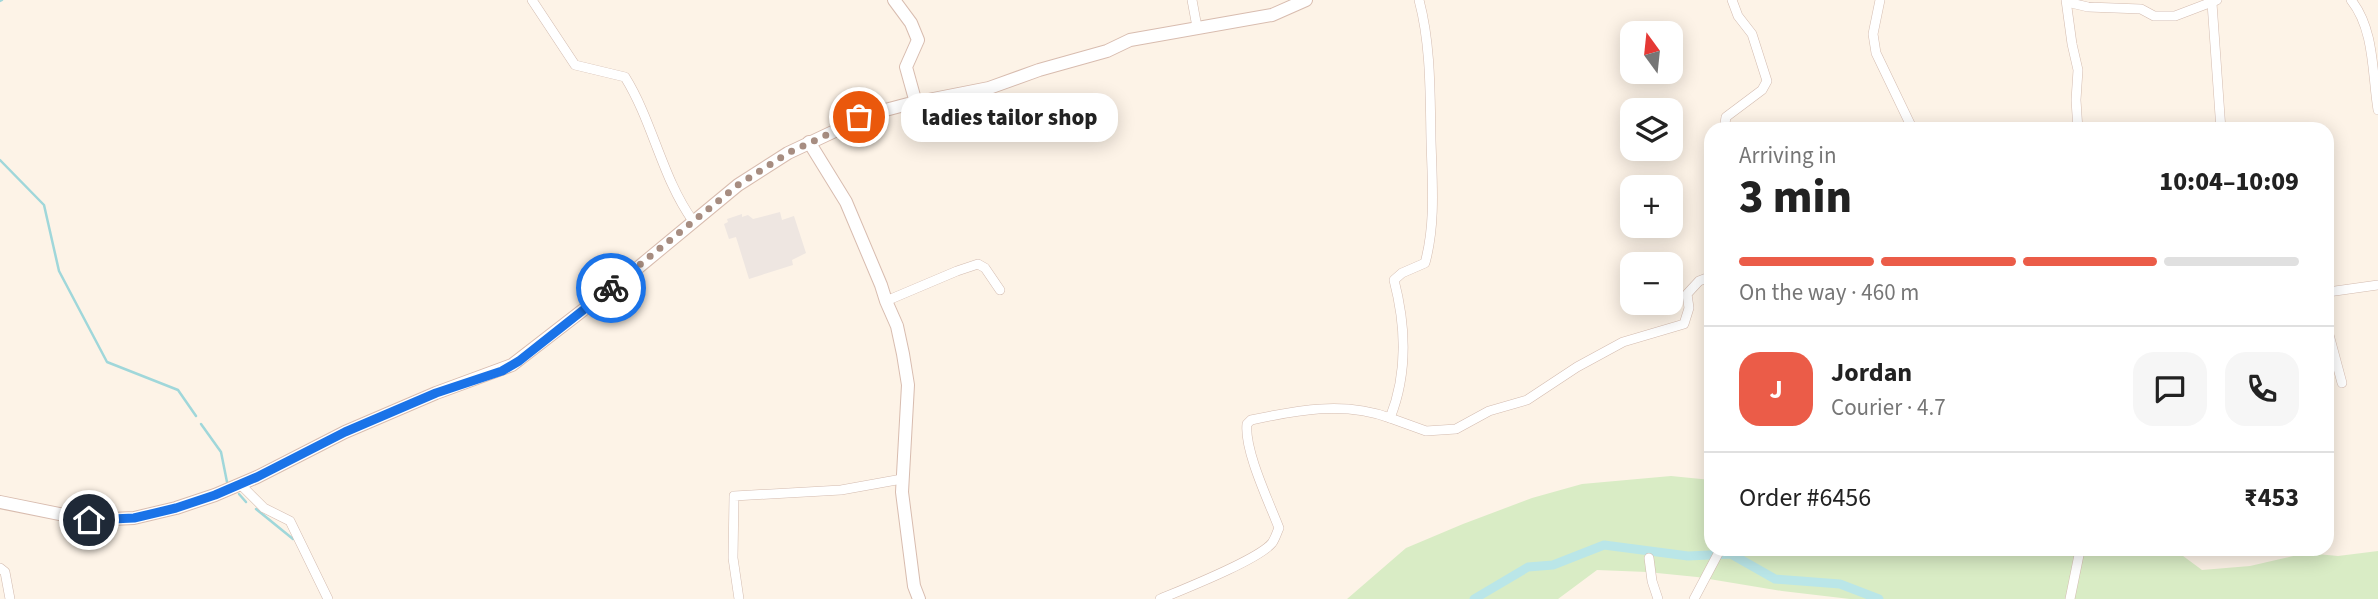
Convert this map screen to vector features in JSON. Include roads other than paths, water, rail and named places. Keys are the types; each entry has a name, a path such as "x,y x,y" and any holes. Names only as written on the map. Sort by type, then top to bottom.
{"main road":[{"path":"894,0 911,23 918,40 906,67 916,103"},
{"path":"0,502 89,520 134,518 176,508 241,485 345,432 436,393 502,371 639,267 738,185 809,142 859,117 989,88 1107,51 1130,40 1272,15 1306,0"},
{"path":"809,142 846,202 897,326 908,384 902,479 914,586 919,599"}],"street":[{"path":"532,0 575,65 625,77 637,96 679,201 693,221"},
{"path":"1192,0 1197,27"},
{"path":"1390,418 1402,371 1405,334 1394,280 1402,273 1425,263 1430,245 1433,175 1431,106 1429,69 1419,0"},
{"path":"1725,122 1726,117 1762,90 1767,81 1752,34 1738,16 1732,0"},
{"path":"1880,0 1873,33 1876,53 1909,122"},
{"path":"2351,0 2361,15 2368,34 2378,110"},
{"path":"2077,122 2078,70 2066,1 2088,7 2141,9 2154,16 2175,16 2217,1 2221,122"},
{"path":"886,301 978,264 985,268 1000,290"},
{"path":"1160,599 1253,556 1273,542 1279,528 1248,439 1247,424 1251,420 1305,410 1338,408 1390,418 1426,431 1456,429 1489,411 1527,400 1577,367 1623,342 1684,324 1689,308 1687,294 1704,279"},
{"path":"2334,291 2378,285"},
{"path":"2334,353 2342,383"},
{"path":"739,599 733,558 734,496 841,490 902,479"},
{"path":"241,485 264,508 290,521 328,599"},
{"path":"1695,599 1716,556"},
{"path":"2070,599 2079,556"},
{"path":"1650,558 1652,581 1658,599"},
{"path":"0,568 5,572 9,599"}],"waterway":[{"path":"0,160 44,205 59,271 107,362 178,390 196,416"},
{"path":"201,424 221,452 227,482"},
{"path":"239,494 246,502"},
{"path":"256,509 293,539"},
{"path":"1474,599 1528,567 1553,565 1604,545 1688,556 1704,555"},
{"path":"1735,556 1775,579 1840,584 1879,599"}],"place":[{"name":"ladies tailor shop","path":"859,117"}]}
